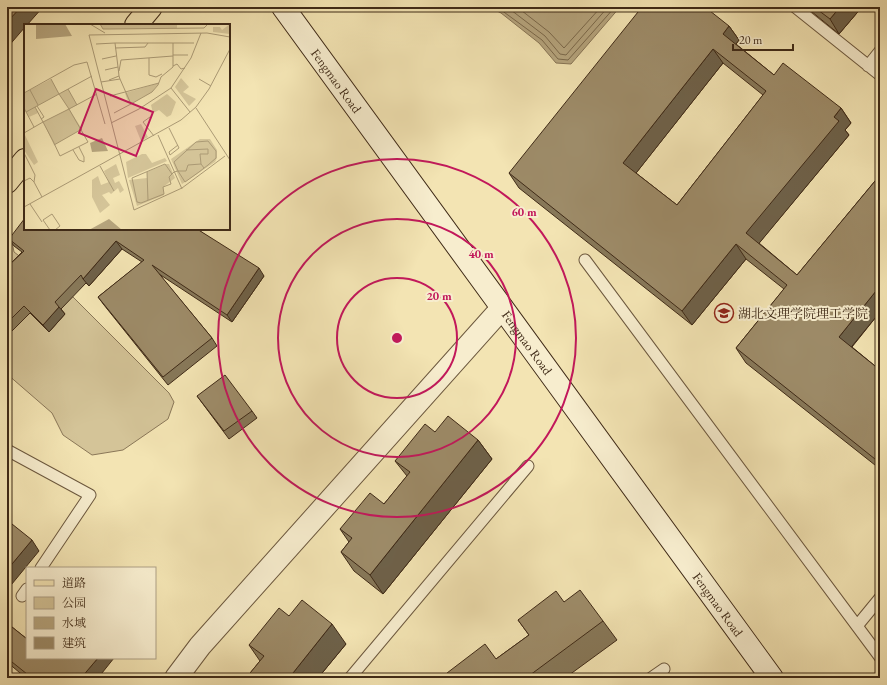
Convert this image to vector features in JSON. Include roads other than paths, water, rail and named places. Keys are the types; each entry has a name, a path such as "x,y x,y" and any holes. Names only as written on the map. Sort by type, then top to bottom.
{"main road":[{"path":"137,24 151,7"},
{"path":"7,182 24,161"}],"street":[{"name":"Fengmao Road","path":"283,7 772,678"},
{"path":"176,678 200,646 502,308"}],"lane":[{"path":"795,7 880,74"},
{"path":"868,66 880,51"},
{"path":"585,260 880,657"},
{"path":"7,450 90,495 42,567"},
{"path":"350,678 528,466"},
{"path":"857,626 880,598"},
{"path":"650,678 664,669"}],"water":[{"path":"489,7 620,7 571,64 556,63 539,43 501,13"}],"place":[{"name":"湖北文理学院理工学院","path":"724,313"}]}
